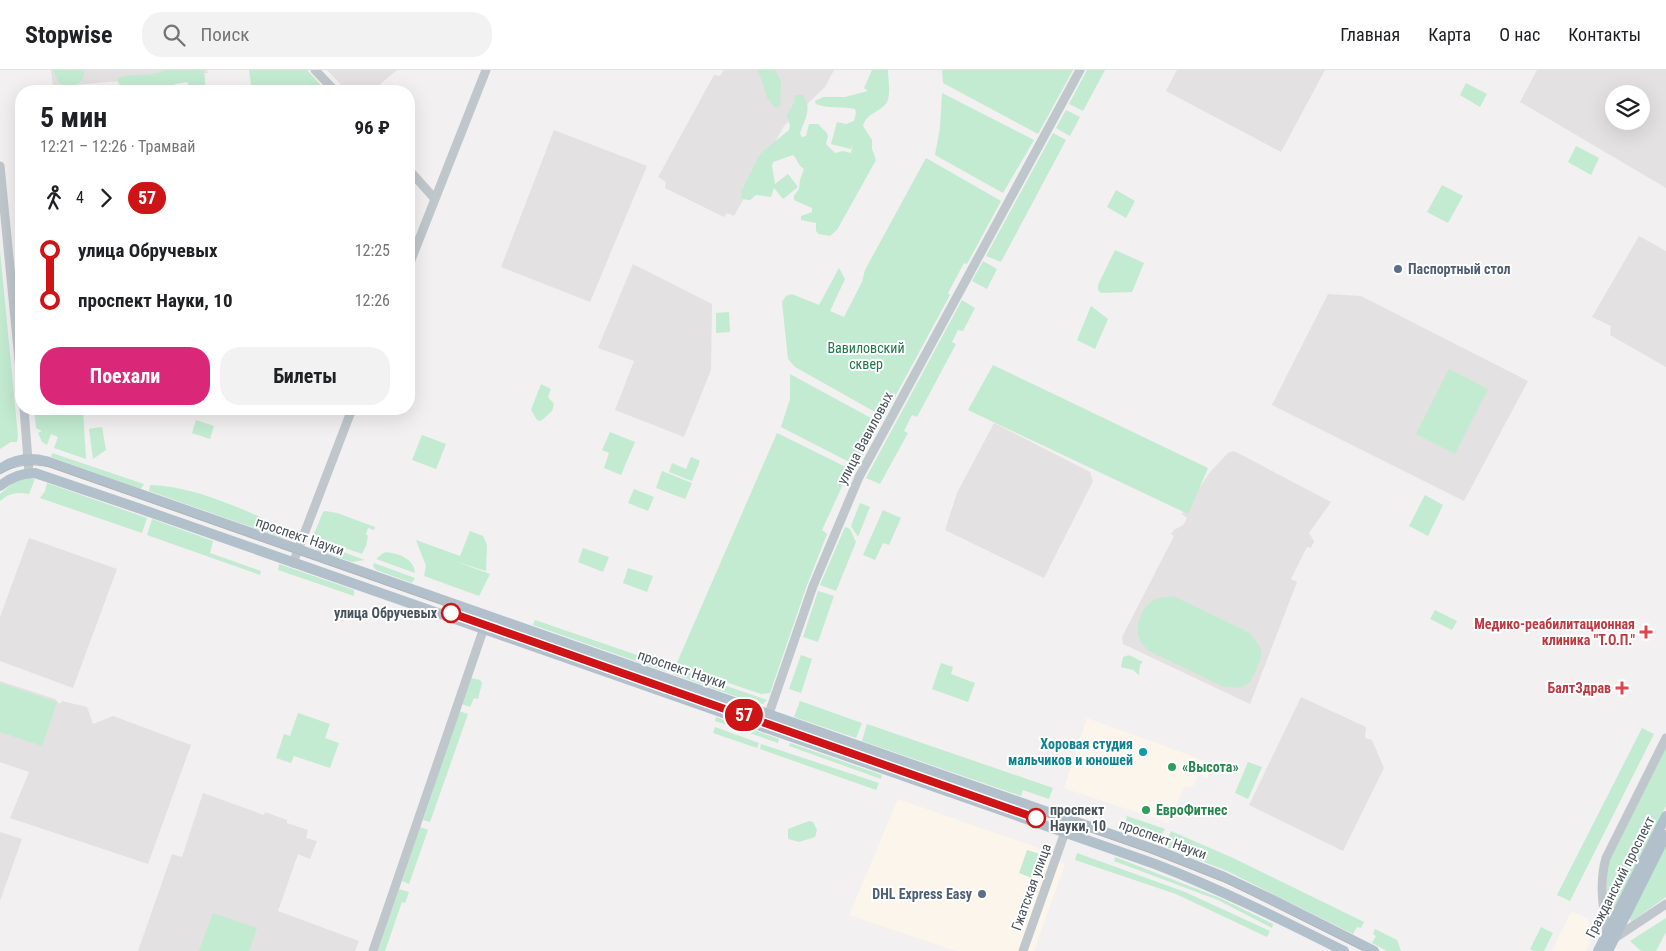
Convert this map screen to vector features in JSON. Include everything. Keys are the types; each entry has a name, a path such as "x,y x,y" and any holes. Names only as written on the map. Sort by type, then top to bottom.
{"main road":[{"name":"проспект Науки","path":"28,458 46,462 769,714 1192,864 1273,900 1374,951"},
{"path":"0,469 13,462 28,458"},
{"name":"проспект Науки","path":"29,473 40,475 1065,832 1186,876 1226,893 1344,951"},
{"path":"0,486 14,477 29,473"},
{"name":"Гражданский проспект","path":"1608,951 1611,935 1666,816"},
{"name":"Гражданский проспект","path":"1598,951 1611,935 1666,835"}],"street":[{"path":"316,70 330,85"},
{"path":"415,250 486,70"},
{"name":"улица Вавиловых","path":"764,728 813,586 859,477 1080,70"},
{"path":"0,166 15,319"},
{"path":"415,176 436,199"},
{"path":"24,415 29,473"},
{"path":"293,563 350,415"},
{"path":"373,951 488,616"},
{"path":"1666,738 1606,858 1602,872 1604,913 1611,935 1666,904"},
{"name":"Гжатская улица","path":"1023,951 1065,832"}],"shaded area":[{"path":"51,70 207,70 208,73 75,85 53,85"},
{"path":"327,70 397,70 379,85 341,85"},
{"path":"724,70 834,70 825,87 784,126 734,216 727,213 724,217 665,188 666,182 658,177 714,75 720,76"},
{"path":"1177,70 1325,70 1281,152 1166,91"},
{"path":"1537,70 1666,70 1666,188 1520,102"},
{"path":"554,130 647,166 590,302 501,267"},
{"path":"1639,236 1666,251 1666,367 1610,335 1611,326 1592,317"},
{"path":"633,264 712,304 711,370 684,437 615,410 634,361 598,348"},
{"path":"1328,294 1361,296 1528,381 1464,501 1272,405"},
{"path":"994,423 1090,472 1093,481 1044,578 945,530 957,493"},
{"path":"1234,451 1331,502 1309,533 1314,541 1311,548 1307,547 1291,579 1297,582 1250,704 1123,644 1122,637 1174,536 1171,534 1183,525 1187,518 1182,514 1210,472 1228,453"},
{"path":"29,538 117,569 73,688 0,661 0,617"},
{"path":"0,681 55,699 60,704 62,701 87,707 93,724 113,716 191,745 148,864 10,818 29,772 0,762"},
{"path":"1301,697 1366,727 1365,738 1372,740 1384,768 1343,851 1249,805"},
{"path":"1087,718 1214,764 1208,779 1198,775 1193,786 1184,787 1169,823 1064,788"},
{"path":"203,793 264,815 265,812 287,820 287,823 308,830 306,838 317,841 310,859 298,854 278,911 359,941 355,951 138,951 172,854 182,857"},
{"path":"898,799 1036,847 1042,855 1065,864 1034,951 955,951 849,915"},
{"path":"0,832 22,839 0,901"},
{"path":"1571,911 1588,919 1593,935 1586,951 1552,951"}],"green space":[{"path":"53,70 84,70 82,80 75,85 59,83"},
{"path":"165,70 204,70 205,85 189,85 187,82 174,85 120,85 118,82 118,78 124,76"},
{"path":"249,70 307,70 321,85 251,85"},
{"path":"757,70 775,70 781,81 780,106 777,108 766,95"},
{"path":"872,70 888,70 889,86 887,102 867,118 863,126 872,140 872,149 876,160 837,230 830,236 819,234 816,231 816,223 801,220 801,216 812,212 812,208 794,200 804,169 793,155 773,162 772,166 775,184 788,174 798,187 783,199 774,188 771,197 756,195 750,200 742,199 741,192 760,154 789,130 790,126 787,115 794,103 795,95 803,95 808,110 800,134 802,137 806,136 809,124 818,124 827,133 826,144 835,153 843,151 851,153 853,143 851,149 831,144 837,122 846,124 854,121 855,109 821,106 816,104 815,101 823,97 845,97 868,91 864,88"},
{"path":"942,70 1073,70 1038,134 943,83"},
{"path":"1087,70 1105,70 1083,111 1069,104"},
{"path":"1466,83 1487,94 1480,107 1460,95"},
{"path":"942,93 1034,140 1003,193 935,155 940,128"},
{"path":"1066,110 1080,117 1070,136 1056,128"},
{"path":"1053,133 1066,140 1001,262 986,256"},
{"path":"1576,146 1599,158 1591,175 1568,162"},
{"name":"Вавиловский сквер","path":"926,158 1001,201 967,264 964,263 948,293 950,295 884,417 795,367 788,359 782,302 786,296 792,294 819,305 839,268 845,279 830,311 844,317 862,282 865,270"},
{"path":"1442,185 1463,196 1448,223 1427,212"},
{"path":"1116,190 1135,201 1126,218 1107,207"},
{"path":"1115,250 1144,263 1132,292 1101,293 1098,290 1098,285"},
{"path":"0,251 18,436 17,442 11,442 0,449"},
{"path":"983,261 997,269 987,289 972,281"},
{"path":"962,300 975,308 963,331 958,330 952,342 956,344 917,417 912,415 904,431 908,433 880,484 866,478"},
{"path":"1091,306 1108,319 1095,349 1077,340"},
{"path":"729,312 730,332 716,333 716,313"},
{"path":"993,365 1208,468 1188,514 968,410"},
{"path":"1449,369 1488,389 1455,454 1416,434"},
{"name":"Вавиловский сквер","path":"790,374 880,423 857,466 781,427 790,399"},
{"path":"541,384 551,389 548,397 554,404 552,411 541,421 537,420 531,410"},
{"path":"35,415 83,415 86,459 54,448 58,437 51,434 47,445 42,442 38,433 42,431 36,428"},
{"path":"196,420 214,426 210,439 192,433"},
{"path":"102,427 106,450 93,459 89,429"},
{"path":"610,432 635,442 621,475 604,468 609,453 602,450"},
{"path":"777,433 850,469 822,530 827,534 807,585 770,693 761,694 676,665"},
{"path":"422,435 446,444 436,469 412,460"},
{"path":"52,453 144,484 141,489 51,457"},
{"path":"691,457 700,461 692,481 669,472 672,463 686,469"},
{"path":"662,471 692,483 685,499 656,488"},
{"path":"28,478 35,479 29,494 14,494 0,501 0,494 14,482"},
{"path":"47,483 147,518 142,533 40,498 45,491"},
{"path":"150,485 167,486 202,494 237,507 285,529 282,538 149,491"},
{"path":"634,489 654,497 648,511 628,503"},
{"path":"1425,495 1443,505 1428,536 1409,526"},
{"path":"860,503 870,507 858,537 851,526"},
{"path":"883,510 901,518 889,545 883,543 875,560 863,555"},
{"path":"325,511 337,513 375,527 374,530 368,528 366,546 362,554 314,537"},
{"path":"152,519 213,541 210,553 261,571 260,575 147,535"},
{"path":"845,527 850,529 856,542 836,591 820,585"},
{"path":"470,531 483,536 487,545 486,571 454,561 490,574 479,596 424,576 426,566 416,540 460,556"},
{"path":"310,540 365,560 352,562 318,551"},
{"path":"583,548 609,557 603,572 578,562"},
{"path":"386,552 409,560 415,573 376,559"},
{"path":"374,563 415,578 412,583 376,570 373,566"},
{"path":"279,564 354,590 354,596 278,570"},
{"path":"628,568 653,576 647,592 623,583"},
{"path":"818,591 834,596 818,642 803,637"},
{"path":"1173,596 1248,632 1254,638 1260,647 1261,656 1253,676 1247,684 1239,687 1224,687 1149,651 1141,642 1138,624 1145,608 1154,600"},
{"path":"1435,610 1457,621 1452,630 1430,619"},
{"path":"535,620 669,666 667,672 533,625"},
{"path":"801,655 812,659 801,693 789,689"},
{"path":"1129,655 1143,662 1140,665 1139,675 1133,670 1121,667 1123,657"},
{"path":"941,663 953,667 951,674 975,683 968,702 932,689"},
{"path":"675,668 767,700 763,704 757,704 673,674"},
{"path":"471,678 480,680 482,683 478,699 474,698 470,707 462,704"},
{"path":"0,683 57,702 42,746 0,732"},
{"path":"800,701 862,723 856,738 794,717"},
{"path":"459,711 468,714 430,822 423,820"},
{"path":"298,713 330,724 325,738 339,743 330,768 294,756 291,763 276,758 284,734 290,736"},
{"path":"716,717 779,739 778,743 715,721"},
{"path":"867,724 1053,788 1049,799 1023,790 1021,796 862,741"},
{"path":"715,727 759,743 757,748 713,733"},
{"path":"1642,728 1654,734 1570,901 1557,895"},
{"path":"790,743 882,775 881,779 789,746"},
{"path":"761,744 879,783 876,790 760,749"},
{"path":"1666,745 1666,806 1613,911 1609,912 1607,907 1607,868 1612,852"},
{"path":"1248,762 1262,767 1248,799 1235,793"},
{"path":"1127,816 1165,829 1156,843 1123,831"},
{"path":"809,821 813,822 817,830 815,837 799,842 788,839 788,829"},
{"path":"420,827 428,830 409,884 402,881"},
{"path":"1171,831 1233,858 1364,922 1361,928 1357,927 1353,934 1227,871 1166,847"},
{"path":"1666,842 1666,897 1631,922 1629,915"},
{"path":"1027,850 1040,854 1032,878 1019,873"},
{"path":"1077,853 1185,892 1270,931 1267,937 1176,894 1075,860"},
{"path":"1115,857 1220,898 1273,924 1272,928 1218,900 1114,861"},
{"path":"399,889 409,892 405,903 402,902 385,951 378,951"},
{"path":"213,913 257,928 249,951 199,951"},
{"path":"1666,918 1666,932 1656,951 1641,951 1630,941"},
{"path":"1541,927 1553,933 1544,951 1534,951 1530,949"},
{"path":"1375,929 1397,940 1401,951 1387,951 1372,943 1376,936 1373,934"}],"tram line":[{"path":"0,474 24,465 50,467 1148,852 1227,883 1364,951"},
{"name":"57","path":"451,613 1036,818"}],"place":[{"name":"Паспортный стол","path":"1398,269"},
{"name":"улица Обручевых","path":"451,613"},
{"name":"Медико-реабилитационная клиника \"Т.О.П.\"","path":"1646,632"},
{"name":"БалтЗдрав","path":"1622,688"},
{"name":"Хоровая студия мальчиков и юношей","path":"1143,752"},
{"name":"«Высота»","path":"1172,767"},
{"name":"ЕвроФитнес","path":"1146,810"},
{"name":"проспект Науки, 10","path":"1036,818"},
{"name":"DHL Express Easy","path":"982,894"}]}
